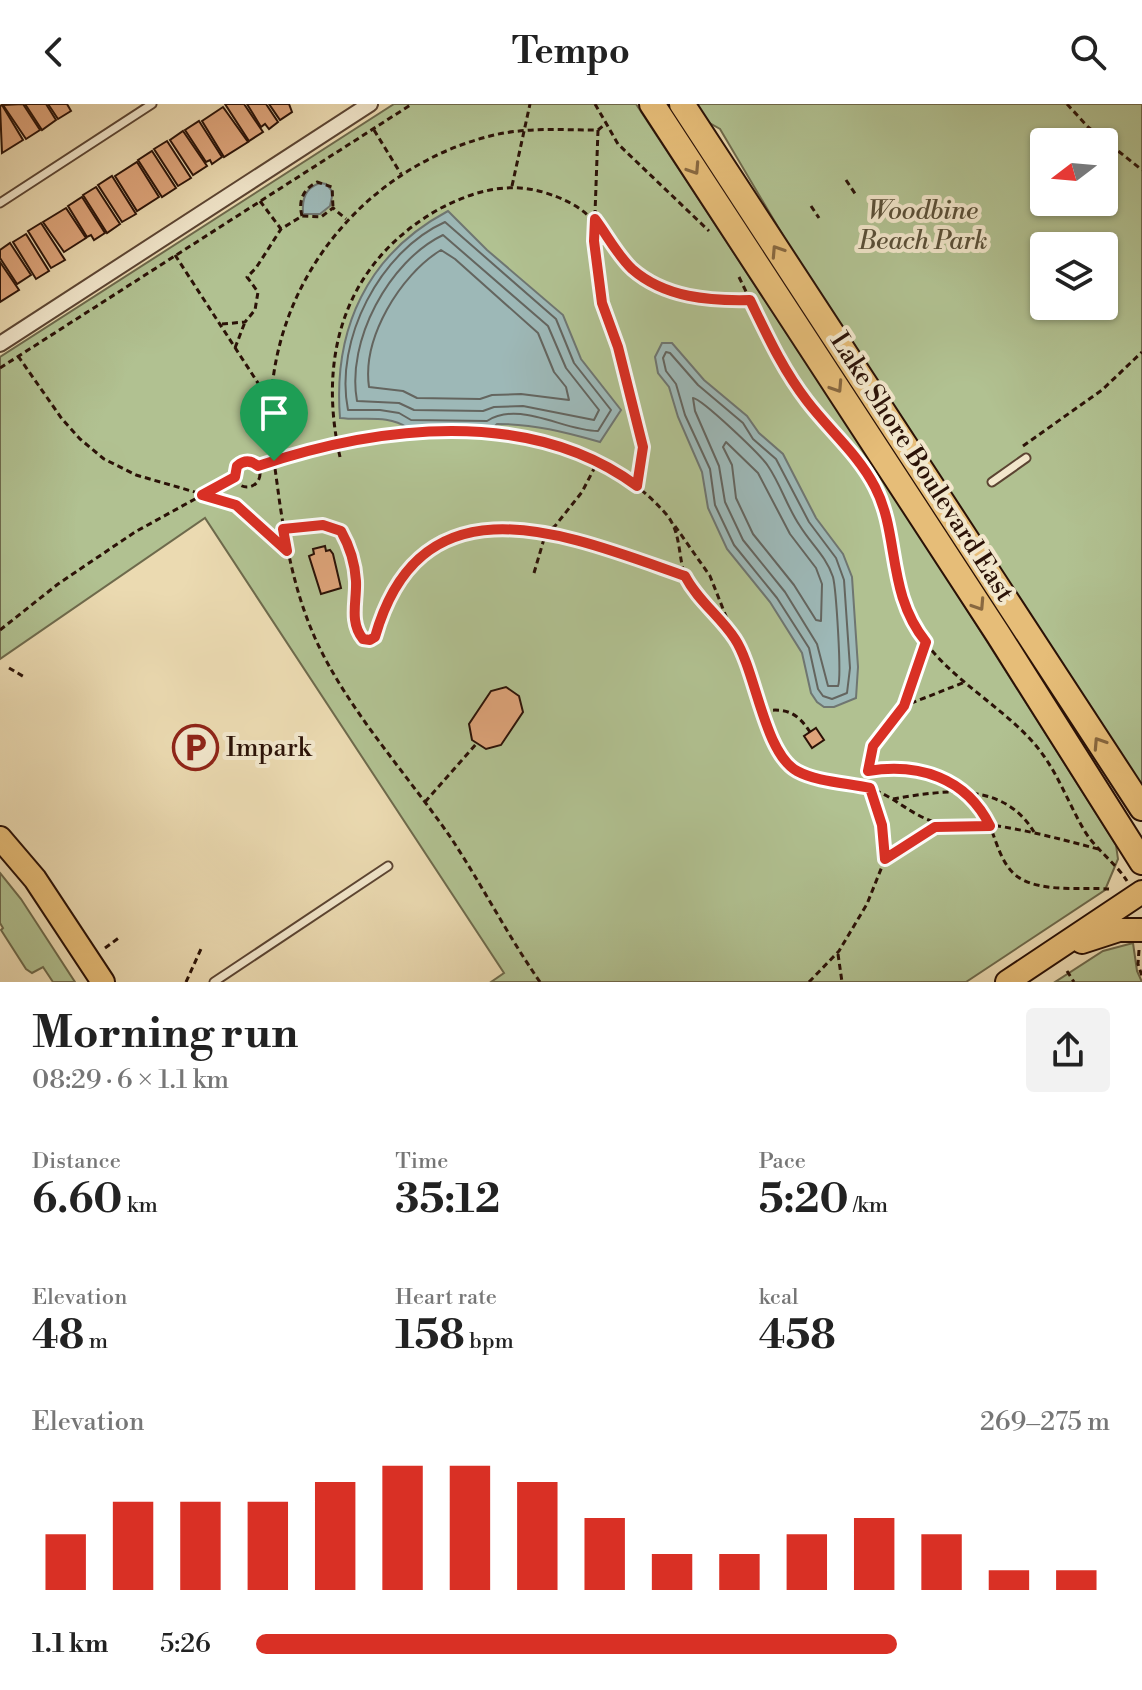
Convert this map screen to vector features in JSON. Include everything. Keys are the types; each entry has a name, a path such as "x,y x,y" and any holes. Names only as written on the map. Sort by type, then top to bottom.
{"highway":[{"name":"Lake Shore Boulevard East","path":"652,104 1142,862"},
{"name":"Lake Shore Boulevard East","path":"682,104 1142,808"}],"main road":[{"path":"0,838 35,879 103,982"},
{"path":"1062,960 1142,892"},
{"path":"1007,982 1062,960 1119,930 1142,930"}],"street":[{"path":"6,346 362,106"}],"lane":[{"path":"0,203 152,104"},
{"path":"992,482 1026,458"},
{"path":"214,982 388,866"}],"path":[{"path":"0,368 412,104"},
{"path":"512,186 530,104"},
{"path":"595,104 604,125 618,144 716,240"},
{"path":"1067,104 1088,127 1142,170"},
{"path":"540,982 452,840 343,686 317,641 287,551 274,461 271,401 278,353 293,303 309,270 346,219 401,174 456,146 524,129 598,130 604,125"},
{"path":"373,129 401,174"},
{"path":"598,130 594,241 602,303 618,347 643,447 637,486"},
{"path":"846,180 856,195"},
{"path":"302,216 302,197 317,182 332,187 333,208 346,219"},
{"path":"340,457 331,404 331,378 334,352 349,304 376,261 397,238 421,219 467,196 512,186 558,197 580,207 595,219 632,269 652,281 691,297 716,301 750,300"},
{"path":"260,201 281,229"},
{"path":"811,206 819,218"},
{"path":"235,348 245,322 255,310 258,297 255,286 247,277 281,229 302,216 321,217 333,208"},
{"path":"175,255 271,401"},
{"path":"736,271 778,358 798,390 859,461"},
{"path":"220,324 245,322"},
{"path":"6,346 18,356 62,419 104,459 136,475 236,505 287,551"},
{"path":"1020,448 1102,390 1142,352"},
{"path":"0,630 86,563 151,521 235,477 240,463 247,461 258,466 337,443 405,432 495,435 554,446 611,467 637,486 674,524 716,587 781,754 798,772 870,788 923,819 944,824 1034,832 1102,850"},
{"path":"534,573 546,532 555,526 582,492 598,461"},
{"path":"235,477 243,486 251,487 260,478 258,466"},
{"path":"867,474 885,516 893,567 903,599 926,642 965,682 1034,743 1063,785 1085,831 1118,866"},
{"path":"674,524 685,576 698,599 735,638"},
{"path":"283,529 323,525 341,531 352,556 355,576 355,625 363,639 370,640 403,576 432,548 455,538 501,527 546,532 685,576"},
{"path":"809,982 839,951 867,904 885,859 882,825 868,771 873,746 904,706 926,642"},
{"path":"9,668 26,678"},
{"path":"904,706 965,682"},
{"path":"763,711 787,710 797,715 810,732"},
{"path":"425,802 477,743"},
{"path":"868,771 900,767 921,769 962,792 978,806 1005,862 1022,879 1039,886 1109,889"},
{"path":"893,799 962,792 989,795 1011,804 1034,832"},
{"path":"885,859 930,829 944,824"},
{"path":"105,948 120,937"},
{"path":"186,982 201,949"},
{"path":"1142,949 1137,951 1142,976"},
{"path":"839,951 837,967 842,982"},
{"path":"1062,960 1074,982"}],"green space":[{"path":"394,104 636,104 926,545 1116,845 1118,859 1105,890 966,982 491,982 504,973 205,518 0,659 0,357"},
{"name":"Woodbine Beach Park","path":"691,104 1142,104 1142,790 872,386 720,129 699,117"},
{"path":"0,873 21,899 75,982 53,982 43,967 32,973 26,969 1,930"},
{"path":"1133,943 1142,982 1055,982 1103,951"}],"water":[{"path":"320,183 326,184 333,192 330,206 320,214 303,214 306,195"},
{"path":"448,211 487,250 563,315 581,359 621,410 600,442 524,425 497,424 491,430 408,428 384,419 340,418 339,385 343,354 361,297 376,272 396,249"},
{"path":"662,343 672,343 704,380 747,416 759,433 783,454 816,518 843,554 852,577 858,667 856,698 834,707 824,707 817,702 811,693 802,653 770,602 727,549 708,508 702,472 678,417 669,387 658,373 655,357"}],"building":[{"path":"23,104 40,130 26,139 3,105"},
{"path":"25,104 46,104 56,120 42,130"},
{"path":"48,104 67,104 71,111 58,119"},
{"path":"225,104 244,104 263,132 249,141"},
{"path":"247,104 266,104 278,122 269,129 265,124 261,127"},
{"path":"269,104 289,104 292,112 280,120"},
{"path":"0,106 23,140 2,153"},
{"path":"223,107 248,142 224,157 202,121"},
{"path":"199,121 222,157 212,164 210,160 206,162 185,130"},
{"path":"183,131 207,166 193,175 170,140"},
{"path":"167,141 191,178 178,186 154,149"},
{"path":"152,151 176,188 162,197 138,160"},
{"path":"137,162 159,197 137,211 115,176"},
{"path":"112,176 136,214 122,222 98,185"},
{"path":"96,187 120,224 107,233 83,195"},
{"path":"82,197 105,233 94,240 91,235 87,237 68,206"},
{"path":"66,208 86,238 64,252 43,222"},
{"path":"41,223 65,260 51,268 28,231"},
{"path":"26,234 49,271 36,279 13,242"},
{"path":"10,243 31,275 17,284 0,258 0,250"},
{"path":"0,262 19,290 0,302"},
{"path":"325,546 326,551 330,550 333,554 341,588 321,594 309,556 314,554 313,549"},
{"path":"506,687 519,696 523,712 501,745 486,749 472,740 469,724 491,691"},
{"path":"816,728 824,740 812,748 804,736"}],"place":[{"name":"Impark","path":"195,748"}],"route":[{"path":"595,219 632,269 652,281 691,297 716,301 750,300 778,358 798,390 859,461 881,501 893,567 903,599 926,642 904,706 873,746 868,771 900,767 927,771 974,801 990,826 944,824 930,829 885,859 882,825 870,788 810,776 789,765 768,726 735,638 698,599 685,576 585,543 540,530 501,527 455,538 432,548 413,563 386,605 375,637 363,639 355,625 356,585 352,556 341,531 323,525 283,529 287,551 236,505 202,495 235,477 240,463 247,461 258,466 274,461 372,436 405,432 474,432 554,446 601,462 637,486 643,447 618,347 602,303 594,241 595,219"}]}
